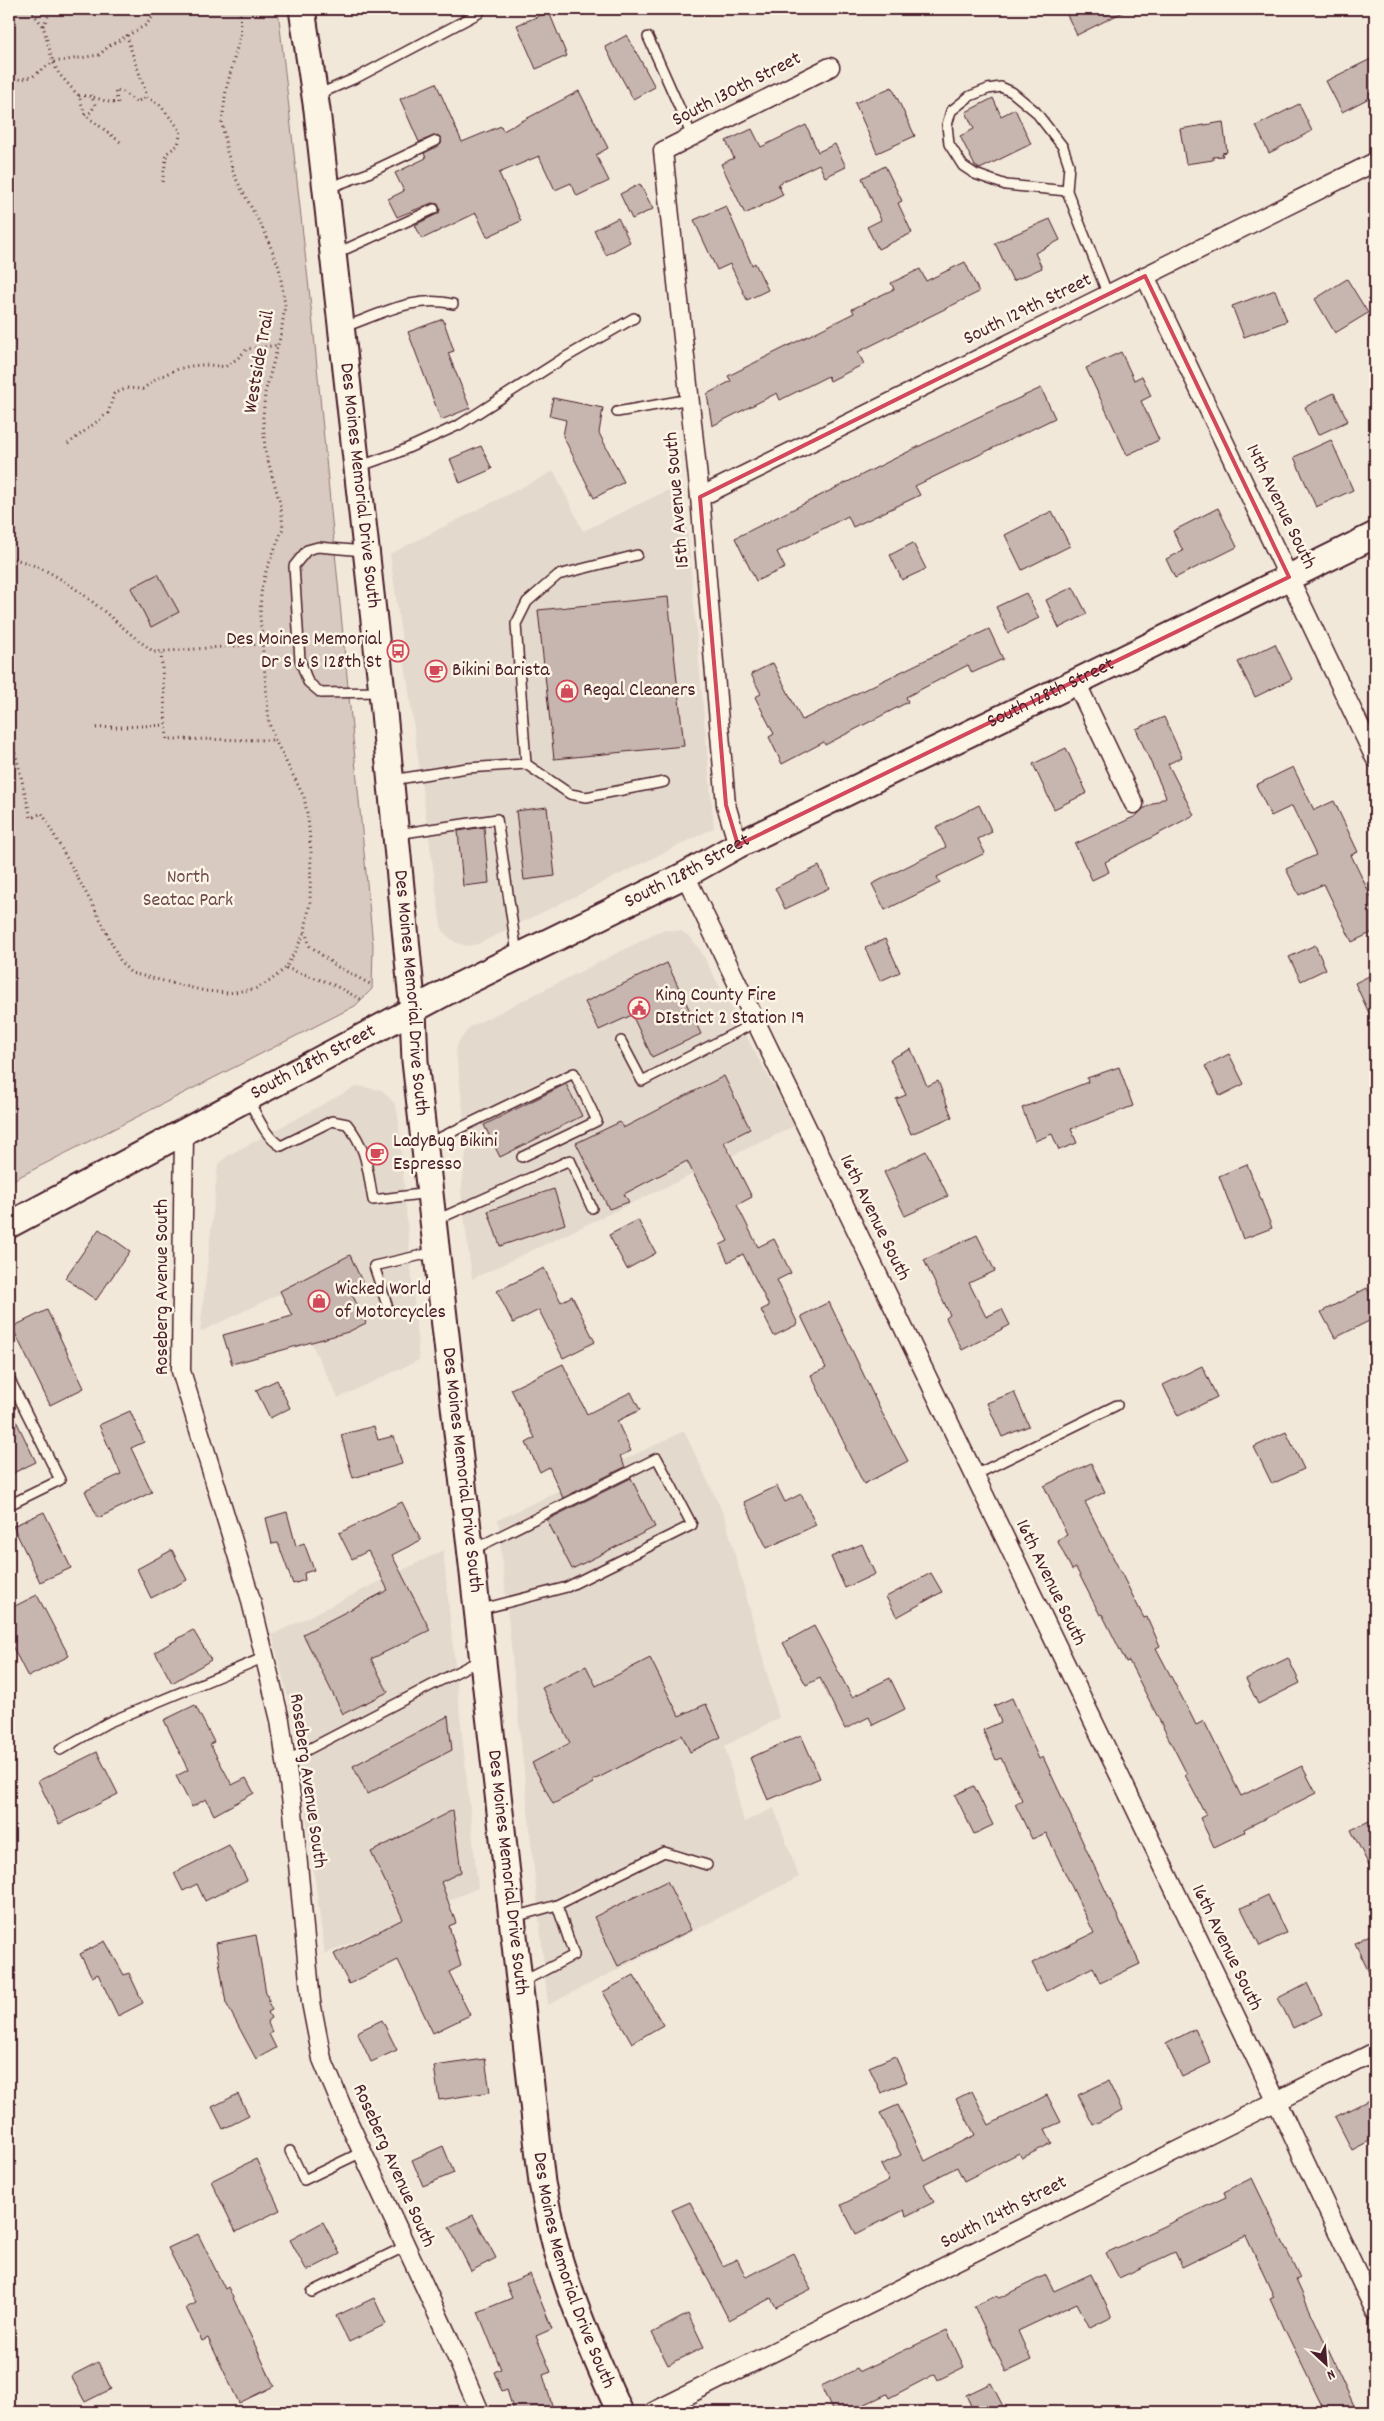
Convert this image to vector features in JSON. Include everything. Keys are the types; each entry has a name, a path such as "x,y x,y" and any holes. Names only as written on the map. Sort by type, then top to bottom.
{"main road":[{"name":"Des Moines Memorial Drive South","path":"302,9 315,96 382,692 413,1011 415,1061 542,2183 557,2250 588,2340 620,2412"},
{"name":"South 128th Street","path":"9,1225 517,956 685,874 738,845 1375,535"}],"street":[{"name":"South 130th Street","path":"663,151 830,67"},
{"name":"15th Avenue South","path":"663,151 700,496 726,805 738,845"},
{"name":"South 129th Street","path":"700,496 1375,162"},
{"name":"14th Avenue South","path":"1145,276 1375,758"},
{"path":"1076,682 1134,804"},
{"name":"16th Avenue South","path":"685,874 1276,2100 1375,2311"},
{"name":"Roseberg Avenue South","path":"184,1133 181,1371 250,1597 280,1720 294,1821 310,2002 322,2059 480,2412"},
{"name":"South 124th Street","path":"653,2412 1375,2052"}],"lane":[{"path":"315,96 358,77 479,13"},
{"path":"648,37 692,136"},
{"path":"1067,191 1006,185 975,174 963,166 949,144 947,125 951,110 970,96 988,89 1001,87 1012,92 1035,111 1063,147 1069,165 1067,191 1108,295"},
{"path":"325,189 366,174 436,141"},
{"path":"333,256 434,209"},
{"path":"341,328 418,302 436,299 453,304"},
{"path":"357,467 397,453 459,425 559,361 634,318"},
{"path":"617,412 690,399"},
{"path":"366,552 318,547 307,550 294,566 300,660 308,682 321,693 382,692"},
{"path":"526,764 516,624 527,602 558,575 637,556"},
{"path":"391,780 466,768 526,764 570,794 586,797 664,782"},
{"path":"396,835 497,820 517,956"},
{"path":"621,1040 642,1081 756,1022"},
{"path":"425,1145 574,1073 597,1121 522,1157"},
{"path":"248,1099 266,1131 276,1143 282,1146 332,1121 348,1124 358,1136 365,1152 373,1200 430,1192"},
{"path":"434,1221 570,1160 592,1208"},
{"path":"388,1305 374,1266 437,1252"},
{"path":"9,1378 60,1480 9,1505"},
{"path":"975,1475 1117,1405"},
{"path":"471,1551 657,1458 692,1525 567,1587 477,1610"},
{"path":"60,1750 107,1724 265,1657"},
{"path":"286,1761 483,1658"},
{"path":"512,1917 557,1905 664,1852 707,1865"},
{"path":"519,1983 574,1955 557,1905"},
{"path":"290,2151 304,2180 362,2152"},
{"path":"312,2292 406,2246"}],"path":[{"path":"30,9 43,26 53,62 59,74 79,96 85,115 123,144"},
{"path":"43,26 52,9"},
{"path":"9,81 32,77 53,62 99,55 127,35 146,25 159,9"},
{"name":"Westside Trail","path":"240,9 241,32 226,90 222,123 227,152 235,177 265,233 279,267 285,305 278,344 265,393 263,417 265,450 281,507 283,528 266,570 261,593 269,722 275,740 304,797 312,852 310,902 305,931 286,968"},
{"path":"127,35 132,58 141,75 147,97 159,104 181,132 178,145 167,153 162,184"},
{"path":"79,96 91,95 106,103 118,103 115,91 123,92 136,102 147,97"},
{"path":"85,115 91,112 95,106 91,95"},
{"path":"68,444 108,413 114,394 120,391 127,388 143,389 159,376 181,368 204,363 225,367 247,349 278,344"},
{"path":"9,558 22,561 62,579 107,611 154,652 161,653 263,644"},
{"path":"161,653 167,739 275,740"},
{"path":"96,728 166,725"},
{"path":"9,739 16,756 31,818 42,813 96,911 121,962 131,973 186,988 228,993 255,989 270,981 286,968 330,983 364,1001"},
{"path":"305,931 310,946 320,956 372,985"}],"highlighted area":[{"path":"1145,276 1289,577 738,845 726,805 700,497"}],"shaded area":[{"path":"554,471 583,531 683,483 714,828 478,944 467,946 455,942 446,935 441,926 390,554"},
{"path":"663,930 681,931 690,937 700,950 795,1126 472,1279 461,1192 467,1146 456,1050 459,1041 470,1027"},
{"path":"357,1086 382,1090 395,1104 398,1115 419,1360 338,1398 286,1291 200,1332 218,1165 227,1156"},
{"path":"684,1431 725,1517 779,1718 725,1746 744,1822 774,1808 799,1877 548,2005 498,1520"},
{"path":"443,1550 478,1888 325,1954 293,1718 272,1635"}],"green space":[{"name":"North Seatac Park","path":"9,9 278,9 313,325 373,945 372,989 355,1006 9,1182"}],"building":[{"path":"1064,9 1129,9 1077,35"},
{"path":"549,12 567,56 536,69 517,25"},
{"path":"627,35 655,87 633,99 605,47"},
{"path":"1375,57 1375,95 1342,112 1326,81"},
{"path":"436,83 462,142 501,126 503,131 579,91 608,148 596,155 609,181 577,196 571,183 555,190 539,156 499,173 521,221 487,237 476,213 422,239 415,225 439,213 438,204 432,203 397,217 388,199 404,191 395,173 426,158 424,153 441,144 441,138 437,135 419,142 400,99"},
{"path":"892,87 915,136 877,153 855,103"},
{"path":"993,98 1001,116 1015,109 1031,144 980,169 975,166 960,136 974,129 966,112"},
{"path":"1299,104 1312,131 1269,153 1256,126"},
{"path":"1223,122 1227,152 1222,153 1223,156 1213,157 1213,160 1186,164 1180,129"},
{"path":"806,125 818,152 835,144 846,167 825,177 819,164 778,184 783,195 745,214 721,164 734,158 726,141 752,129 761,147"},
{"path":"885,166 902,201 898,203 912,233 878,249 867,227 881,220 862,178"},
{"path":"640,184 653,209 632,219 620,194"},
{"path":"726,206 752,265 755,263 768,290 747,300 730,264 717,270 694,220"},
{"path":"618,218 630,242 606,255 594,230"},
{"path":"1050,219 1060,240 1035,253 1042,268 1013,281 995,243"},
{"path":"965,262 979,292 858,352 864,364 830,381 828,376 780,400 777,393 712,426 707,394 731,381 728,376 854,313 852,309 894,289 891,283 920,269 926,281"},
{"path":"1347,279 1368,313 1335,333 1315,299"},
{"path":"1275,290 1287,321 1244,337 1232,306"},
{"path":"443,319 454,351 448,353 470,408 441,420 408,332"},
{"path":"1121,352 1134,380 1142,376 1151,396 1141,401 1159,440 1127,455 1086,368"},
{"path":"1041,388 1055,418 915,486 920,495 853,527 848,516 777,552 785,568 756,581 735,538 974,419"},
{"path":"1334,393 1348,421 1318,435 1305,407"},
{"path":"553,398 603,408 599,433 624,482 594,498 563,436 566,420 549,416"},
{"path":"1331,440 1353,490 1316,507 1294,457"},
{"path":"481,446 492,469 460,483 450,459"},
{"path":"1218,508 1237,547 1175,578 1166,559 1183,551 1173,531"},
{"path":"1052,511 1070,546 1022,570 1005,535"},
{"path":"913,543 926,569 902,580 890,555"},
{"path":"158,574 179,612 151,627 131,588"},
{"path":"1073,587 1087,614 1059,628 1046,600"},
{"path":"1026,593 1039,618 1008,633 996,607"},
{"path":"668,597 684,746 554,759 538,610"},
{"path":"989,629 1003,659 972,673 968,665 906,697 908,702 825,745 824,742 782,764 769,737 774,734 755,697 761,694 751,674 773,663 802,720"},
{"path":"1275,644 1292,679 1255,697 1238,662"},
{"path":"1164,717 1182,757 1168,764 1194,815 1105,862 1109,872 1092,880 1075,844 1136,816 1143,809 1166,797 1136,729"},
{"path":"1066,748 1087,793 1054,809 1033,764"},
{"path":"1293,767 1314,810 1334,801 1358,852 1351,855 1375,905 1375,931 1352,942 1324,884 1299,895 1286,869 1316,855 1292,806 1271,816 1256,785"},
{"path":"979,805 992,832 978,839 985,853 937,877 940,883 885,910 872,884 946,847 936,827"},
{"path":"547,807 555,876 524,880 516,811"},
{"path":"484,827 489,883 463,886 458,831"},
{"path":"819,866 829,888 785,909 775,888"},
{"path":"885,939 900,972 880,981 865,948"},
{"path":"1315,945 1326,969 1301,981 1289,957"},
{"name":"King County Fire DIstrict 2 Station 19","path":"667,963 701,1034 652,1057 632,1015 599,1030 585,1002"},
{"path":"1375,973 1375,1026 1355,983"},
{"path":"911,1049 927,1086 938,1081 952,1117 911,1134 896,1099 906,1095 890,1059"},
{"path":"1229,1054 1244,1084 1220,1096 1205,1066"},
{"path":"1119,1067 1133,1106 1071,1129 1077,1143 1059,1150 1052,1134 1035,1141 1022,1108 1088,1082 1087,1078"},
{"path":"724,1076 750,1129 724,1142 752,1197 737,1205 758,1247 774,1239 791,1273 777,1280 798,1324 774,1336 761,1310 769,1306 743,1254 728,1262 720,1245 728,1241 687,1161 624,1194 629,1202 609,1209 576,1143 620,1122 623,1128"},
{"path":"566,1084 582,1116 500,1157 484,1125"},
{"path":"926,1151 948,1196 905,1216 884,1172"},
{"path":"1247,1164 1272,1228 1243,1239 1219,1176"},
{"path":"554,1189 565,1224 500,1246 488,1211"},
{"path":"638,1220 656,1253 627,1269 609,1235"},
{"path":"99,1229 130,1251 96,1300 65,1278"},
{"path":"977,1235 995,1271 969,1283 986,1317 1002,1309 1010,1325 962,1350 946,1318 950,1315 924,1260"},
{"path":"350,1255 364,1286 351,1292 366,1323 348,1332 232,1364 223,1335 292,1316 280,1291"},
{"path":"544,1268 561,1302 572,1296 595,1342 563,1358 539,1310 513,1323 497,1291"},
{"path":"1367,1288 1375,1304 1375,1318 1335,1338 1321,1312"},
{"path":"829,1302 880,1409 908,1461 864,1484 811,1375 826,1368 801,1316"},
{"path":"47,1310 84,1388 50,1405 12,1327"},
{"path":"563,1364 587,1414 631,1392 640,1410 617,1421 631,1451 620,1456 625,1467 563,1498 549,1467 540,1472 526,1443 535,1438 511,1389"},
{"path":"1202,1366 1217,1397 1178,1416 1163,1385"},
{"path":"277,1380 290,1408 270,1418 256,1390"},
{"path":"1014,1392 1029,1426 1002,1437 987,1403"},
{"path":"9,1406 36,1462 9,1475"},
{"path":"130,1411 144,1442 131,1448 152,1492 98,1518 85,1491 121,1474 99,1425"},
{"path":"374,1426 378,1440 394,1436 402,1464 353,1478 341,1435"},
{"path":"1286,1432 1304,1469 1272,1484 1254,1447"},
{"path":"1091,1463 1105,1492 1085,1502 1144,1618 1147,1617 1160,1646 1156,1648 1196,1725 1204,1721 1241,1796 1302,1766 1316,1793 1244,1829 1245,1832 1214,1847 1200,1818 1206,1815 1185,1775 1187,1774 1129,1661 1126,1662 1076,1568 1072,1570 1057,1540 1067,1535 1044,1486"},
{"path":"631,1478 655,1527 572,1569 547,1520"},
{"path":"777,1486 785,1502 801,1494 816,1525 767,1548 744,1502"},
{"path":"402,1502 421,1540 392,1555 430,1630 371,1659 388,1692 343,1714 303,1634 388,1590 368,1551 352,1559 339,1533"},
{"path":"44,1512 71,1568 40,1582 13,1526"},
{"path":"287,1512 296,1546 304,1543 314,1570 304,1573 305,1580 293,1584 278,1543 272,1544 266,1518"},
{"path":"862,1544 875,1574 845,1588 831,1557"},
{"path":"172,1550 187,1580 151,1598 137,1569"},
{"path":"931,1573 942,1592 897,1617 886,1597"},
{"path":"37,1595 69,1656 28,1677 9,1640 9,1609"},
{"path":"814,1626 852,1697 890,1678 905,1709 873,1725 869,1717 845,1729 820,1678 806,1685 783,1643"},
{"path":"193,1630 211,1660 172,1683 155,1652"},
{"path":"650,1658 679,1716 706,1704 721,1737 690,1752 682,1735 592,1781 594,1783 553,1804 532,1763 570,1743 542,1688 586,1666 596,1686"},
{"path":"1288,1658 1300,1683 1258,1704 1246,1679"},
{"path":"1012,1698 1039,1759 1043,1757 1140,1964 1100,1983 1093,1967 1046,1991 1032,1963 1094,1933 1046,1833 1032,1839 1015,1804 1022,1800 1001,1758 996,1760 983,1730 1001,1722 994,1706"},
{"path":"195,1705 214,1742 210,1744 232,1785 246,1778 254,1793 214,1815 206,1799 192,1807 176,1776 188,1770 164,1720"},
{"path":"448,1716 452,1750 367,1794 353,1766"},
{"path":"801,1735 820,1778 768,1800 750,1758"},
{"path":"97,1752 118,1794 59,1824 38,1781"},
{"path":"974,1786 993,1825 974,1834 955,1795"},
{"path":"453,1810 461,1872 441,1882 456,1923 449,1926 461,1966 449,1972 470,2015 433,2033 398,1960 349,1984 334,1954 403,1919 371,1852"},
{"path":"1375,1818 1375,1877 1351,1830"},
{"path":"229,1845 247,1880 205,1901 197,1884 183,1891 174,1873"},
{"path":"667,1881 691,1930 618,1966 594,1917"},
{"path":"1268,1895 1286,1933 1260,1946 1241,1908"},
{"path":"1375,1932 1375,1985 1355,1943"},
{"path":"256,1935 266,1993 272,2010 268,2012 271,2018 267,2021 272,2032 269,2034 276,2048 256,2059 226,2003 216,1943"},
{"path":"105,1941 124,1975 129,1973 143,2003 118,2016 98,1974 92,1977 80,1954"},
{"path":"634,1975 663,2025 632,2043 603,1992"},
{"path":"1307,1983 1322,2014 1293,2028 1278,1998"},
{"path":"382,2020 397,2050 371,2062 357,2032"},
{"path":"1195,2029 1211,2063 1182,2077 1166,2044"},
{"path":"895,2056 907,2082 881,2093 869,2067"},
{"path":"485,2059 490,2092 439,2100 434,2066"},
{"path":"1108,2081 1122,2110 1093,2125 1078,2095"},
{"path":"972,2091 989,2125 1047,2095 1061,2122 1045,2129 1052,2143 1022,2158 1019,2153 964,2181 957,2167 924,2184 934,2202 906,2216 904,2210 856,2234 841,2205 889,2181 881,2165 901,2155 880,2113 898,2105 925,2161 975,2135 956,2099"},
{"path":"238,2094 249,2116 223,2129 212,2107"},
{"path":"1375,2097 1375,2138 1352,2150 1335,2117"},
{"path":"443,2146 454,2173 423,2186 412,2160"},
{"path":"256,2159 280,2210 236,2232 211,2181"},
{"path":"1252,2178 1300,2278 1296,2280 1357,2412 1325,2412 1270,2299 1274,2297 1246,2236 1182,2267 1175,2252 1119,2278 1106,2253 1226,2197 1224,2192"},
{"path":"690,2202 723,2266 737,2259 746,2277 793,2253 811,2289 776,2307 771,2298 729,2320 672,2210"},
{"path":"473,2215 496,2258 471,2271 449,2227"},
{"path":"323,2222 340,2254 307,2271 290,2240"},
{"path":"198,2234 225,2289 228,2287 274,2386 239,2403 208,2338 202,2341 186,2308 196,2303 168,2248"},
{"path":"530,2274 552,2329 536,2336 551,2372 543,2375 554,2412 514,2412 507,2390 502,2392 494,2372 501,2369 478,2312 512,2298 506,2284"},
{"path":"1091,2274 1112,2317 1090,2328 1077,2303 1018,2331 1031,2360 1006,2372 974,2306 996,2296 999,2298 1046,2275 1054,2291"},
{"path":"374,2298 386,2324 349,2342 336,2316"},
{"path":"688,2314 704,2347 668,2365 652,2333"},
{"path":"947,2330 964,2367 938,2380 935,2374 889,2398 887,2394 848,2412 833,2412 821,2386 857,2369 859,2372"},
{"path":"98,2362 111,2389 85,2402 71,2376"},
{"path":"991,2383 1006,2412 974,2412 966,2395"}],"place":[{"name":"Des Moines Memorial Dr S & S 128th St","path":"398,651"},
{"name":"Bikini Barista","path":"436,671"},
{"name":"Regal Cleaners","path":"567,691"},
{"name":"King County Fire DIstrict 2 Station 19","path":"639,1008"},
{"name":"LadyBug Bikini Espresso","path":"377,1154"},
{"name":"Wicked World of Motorcycles","path":"319,1301"}]}
